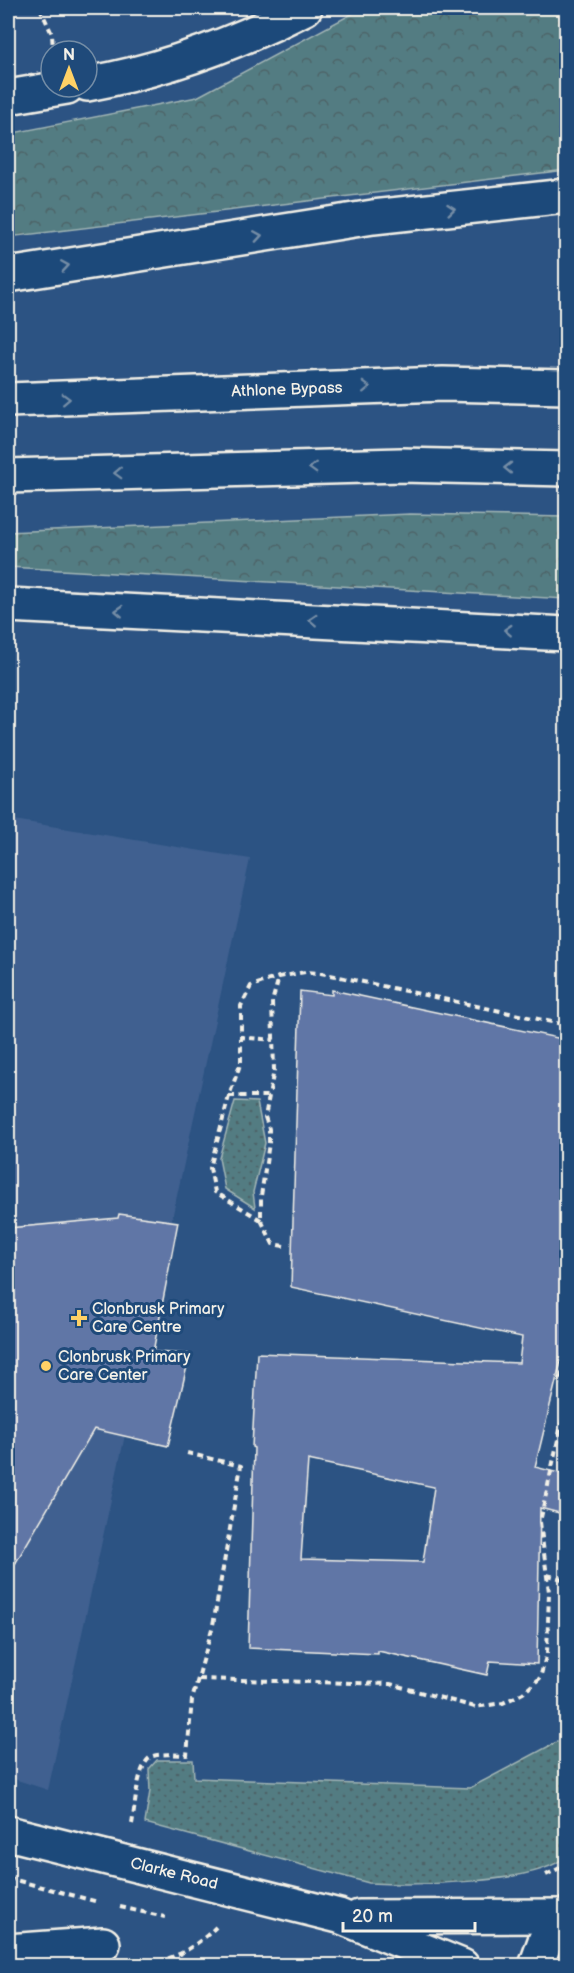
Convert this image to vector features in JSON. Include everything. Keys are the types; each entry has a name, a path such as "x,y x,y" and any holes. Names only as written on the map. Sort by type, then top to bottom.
{"main road":[{"path":"99,81 160,68 214,51 305,8"},
{"path":"8,98 39,92"},
{"path":"8,275 373,218 567,196"},
{"name":"Athlone Bypass","path":"8,400 443,384 567,387"},
{"path":"8,476 401,465 567,469"},
{"path":"8,605 567,633"},
{"name":"Clarke Road","path":"8,1833 339,1916 462,1965"},
{"name":"Clarke Road","path":"339,1916 394,1919 478,1914 567,1916"},
{"path":"536,1965 546,1941 567,1922"},
{"path":"8,1951 103,1944"}],"path":[{"path":"40,8 53,39"},
{"path":"261,1220 215,1192 210,1180 210,1168 228,1096 241,1062 241,1006 244,995 251,986 305,972 321,973 567,1025"},
{"path":"279,977 272,1002 274,1040 270,1096 264,1117 269,1129 269,1143 268,1158 262,1179 261,1220 273,1244 284,1246"},
{"path":"240,1037 274,1040"},
{"path":"228,1096 270,1096"},
{"path":"567,1352 561,1378 567,1391"},
{"path":"199,1679 390,1684 475,1707 503,1703 523,1693 540,1678 547,1653 547,1575 540,1522 567,1403"},
{"path":"132,1830 141,1774 148,1758 154,1755 187,1755 192,1700 215,1614 241,1466 187,1453"},
{"path":"547,1575 567,1580"},
{"path":"535,1877 567,1865"},
{"path":"103,1944 140,1961 170,1958 200,1943 216,1928"}],"shaded area":[{"name":"Clonbrusk Primary Care Centre","path":"8,819 250,859 48,1790 8,1777"}],"green space":[{"path":"363,8 566,8 566,170 8,237 8,134 197,97"},
{"path":"410,514 566,517 566,599 8,567 8,532"},
{"path":"235,1101 257,1102 265,1143 253,1192 255,1208 225,1189 219,1158"},
{"path":"566,1737 566,1856 551,1866 529,1873 502,1878 442,1883 369,1883 145,1823 150,1791 149,1769 157,1760 193,1760 194,1778 470,1788"}],"building":[{"path":"332,990 567,1040 567,1336 535,1467 567,1475 567,1515 540,1508 537,1664 490,1661 487,1675 378,1651 378,1654 248,1648 254,1448 252,1447 257,1353 519,1363 522,1337 291,1287 300,991 332,995","holes":["308,1460 434,1487 423,1562 301,1559"]},
{"path":"119,1214 178,1222 153,1352 190,1354 168,1446 94,1429 8,1576 8,1228 118,1218"}],"place":[{"name":"Clonbrusk Primary Care Centre","path":"79,1318"},
{"name":"Clonbrusk Primary Care Center","path":"46,1366"}]}
